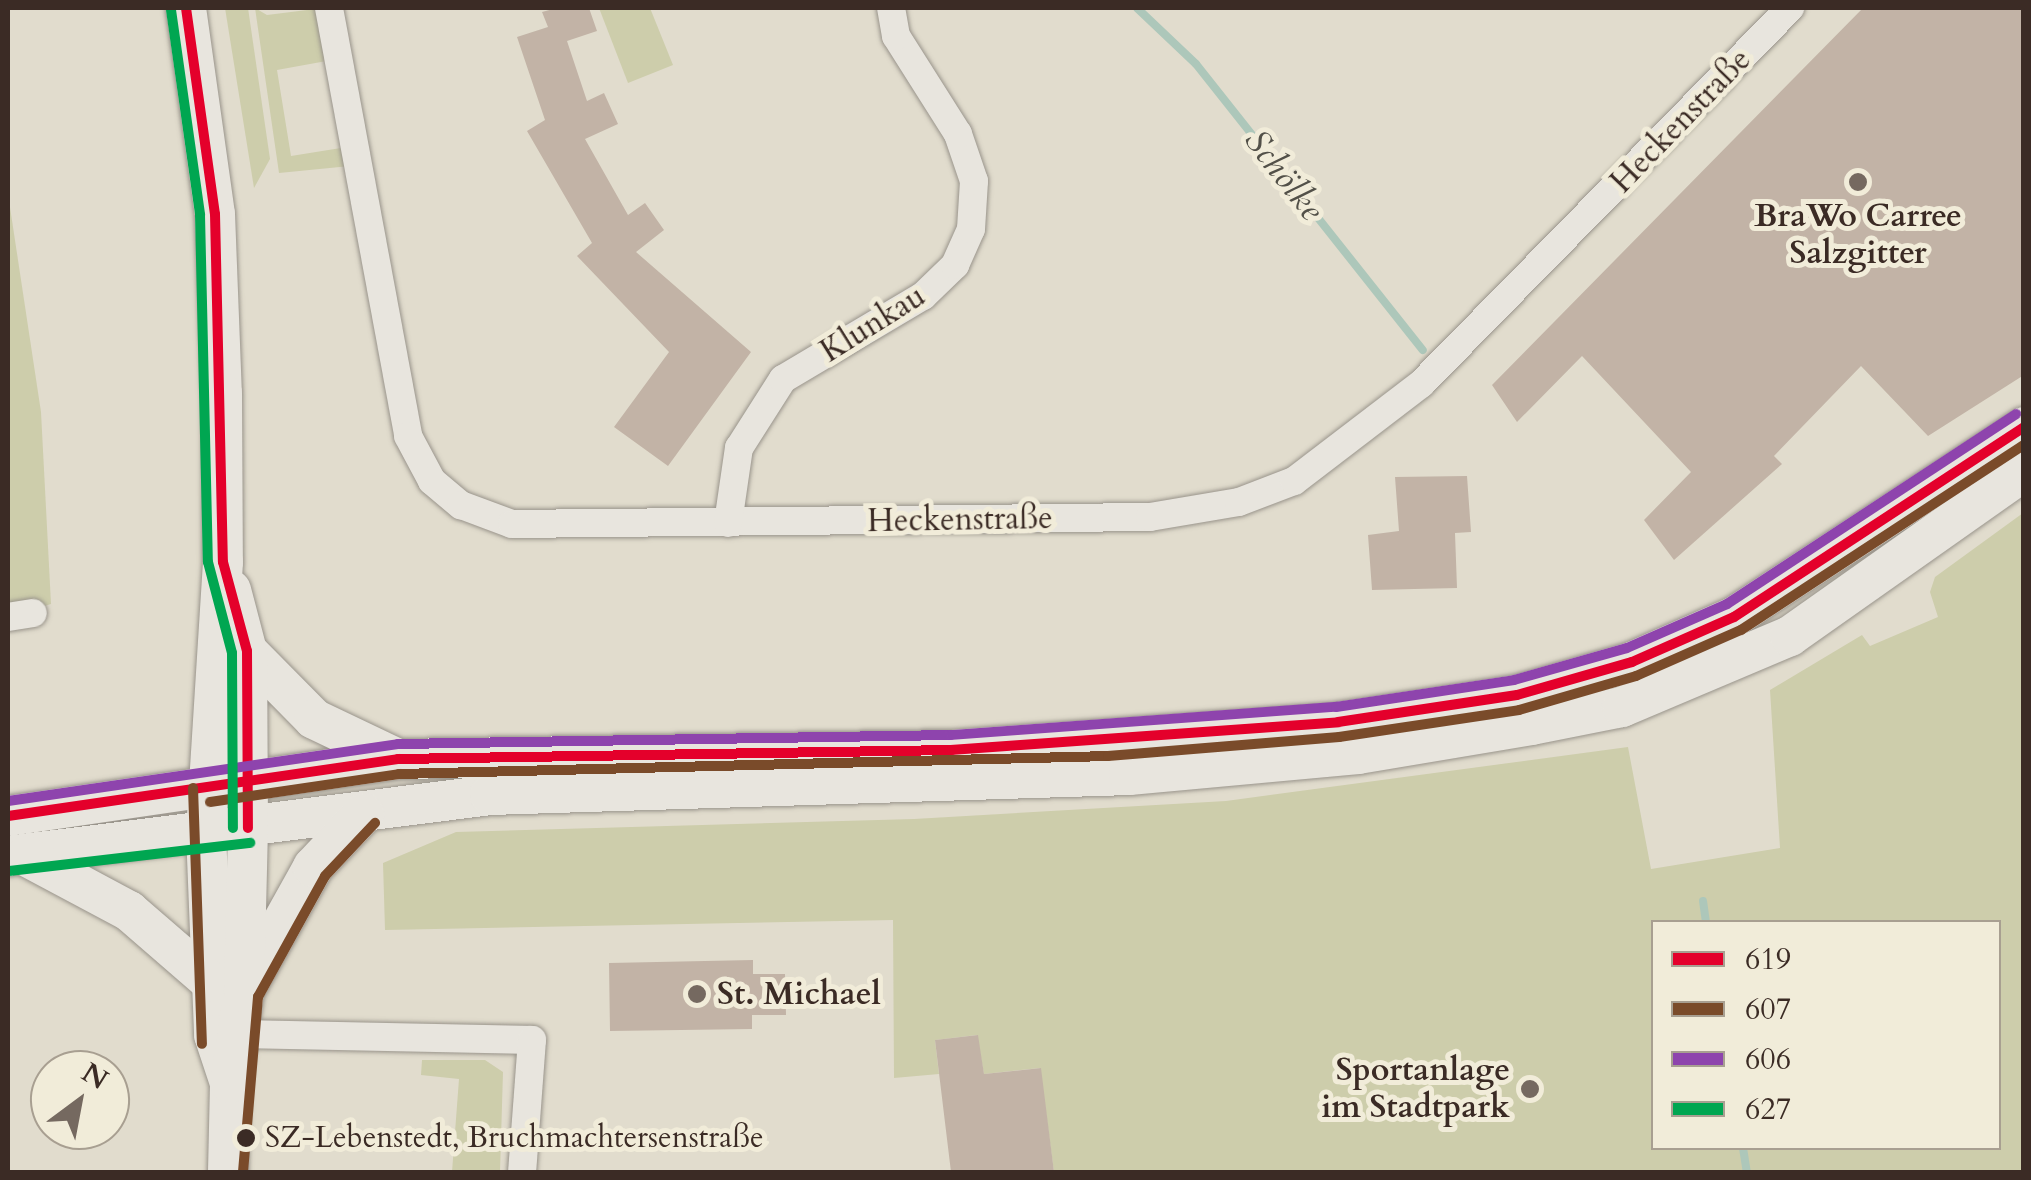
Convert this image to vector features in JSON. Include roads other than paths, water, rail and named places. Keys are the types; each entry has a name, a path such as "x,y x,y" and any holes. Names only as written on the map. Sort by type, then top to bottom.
{"street":[{"path":"186,8 215,214 223,562 206,832 228,987 242,1034 230,1082 228,1172"},
{"name":"Heckenstraße","path":"329,8 408,436 432,481 460,505 512,524 1150,517 1239,502 1294,481 1422,384 1790,8"},
{"name":"Klunkau","path":"728,524 739,448 783,379 924,296 955,266 971,230 974,181 958,134 896,36 891,8"},
{"path":"8,816 398,759 991,748 1338,722 1517,694 1615,668 1734,616 2024,426"},
{"path":"15,855 490,795 970,784 1280,762 1622,707 1790,636 2024,471"},
{"path":"223,562 247,650 248,828 228,987 214,1035 230,1082"},
{"path":"247,650 314,719 398,759"},
{"path":"228,987 314,867 364,813"},
{"path":"15,855 129,911 228,987"},
{"path":"242,1034 532,1040 522,1172"}],"waterway":[{"name":"Schölke","path":"1137,8 1196,64 1423,350"},
{"name":"Schölke","path":"1703,901 1706,920"},
{"name":"Schölke","path":"1743,1150 1747,1172"}],"place":[{"name":"BraWo Carree Salzgitter","path":"1858,182"},
{"name":"St. Michael","path":"697,994"},
{"name":"Sportanlage im Stadtpark","path":"1530,1089"},
{"name":"SZ-Lebenstedt, Bruchmachtersenstraße","path":"246,1138"}]}
